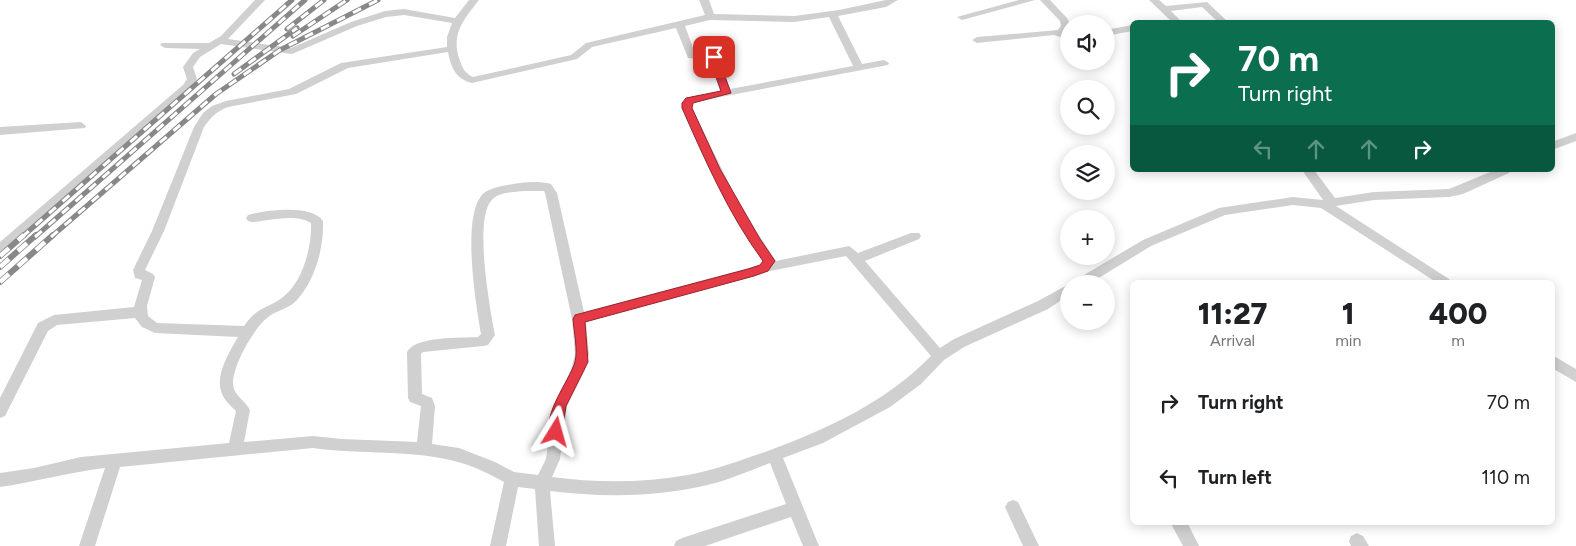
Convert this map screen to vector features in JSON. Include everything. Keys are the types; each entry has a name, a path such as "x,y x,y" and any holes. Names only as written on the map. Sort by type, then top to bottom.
{"street":[{"path":"0,250 186,87 192,79 188,67 196,55 215,43 260,0"},
{"path":"474,0 458,21 450,40 450,49 459,73 464,78 479,80 574,57 589,45 710,17 752,17 775,20 832,14 883,5 893,0"},
{"path":"704,0 710,17"},
{"path":"962,16 1030,0"},
{"path":"1045,0 1060,16"},
{"path":"1154,0 1172,20"},
{"path":"1163,8 1204,4 1221,20"},
{"path":"165,45 215,43 292,51 354,24 385,14 404,12 458,21"},
{"path":"832,14 859,68"},
{"path":"680,24 691,56 714,57 726,93"},
{"path":"1115,31 1130,28"},
{"path":"977,40 1060,35"},
{"path":"248,332 155,328 148,325 142,319 140,312 149,278 139,275 139,270 158,231 199,127 207,115 226,104 292,92 344,65 450,49"},
{"path":"764,268 770,261 756,242 714,169 687,108 687,103 690,100 884,64"},
{"path":"0,131 81,126"},
{"path":"1555,145 1571,138 1576,147"},
{"path":"1309,172 1328,203 1442,280"},
{"path":"1093,275 1147,243 1223,211 1294,201 1328,203 1364,197 1449,193 1459,191 1501,172"},
{"path":"424,449 428,406 427,402 416,398 414,352 420,347 483,341 488,336 479,265 478,220 485,198 495,192 508,189 542,186 549,190 579,319 581,362 560,406 553,459 542,483 547,546"},
{"path":"235,448 243,410 228,393 226,384 237,351 260,316 283,305 292,297 312,258 319,231 317,221 311,216 301,214 252,218"},
{"path":"856,259 915,236"},
{"path":"579,319 764,268 848,250 939,356"},
{"path":"0,480 34,475 81,464 313,442 424,449 459,455 490,467 512,479 582,488 637,488 688,482 720,475 818,438 885,403 916,380 939,356 959,342 1043,305 1060,295"},
{"path":"0,412 43,327 54,320 140,312"},
{"path":"1555,362 1576,376"},
{"path":"774,455 811,546"},
{"path":"87,546 115,461"},
{"path":"498,546 512,479"},
{"path":"1013,507 1031,546"},
{"path":"682,546 796,508"},
{"path":"1180,525 1191,546"}],"railway":[{"path":"22,237 292,0"},
{"path":"35,237 305,0"},
{"path":"287,29 324,0"},
{"path":"293,36 347,0"},
{"path":"51,237 216,94 280,50 378,0"},
{"path":"234,74 297,28"},
{"path":"0,256 24,235"},
{"path":"0,267 36,235"},
{"path":"0,282 53,235"}],"route":[{"path":"556,432 560,406 581,362 579,319 750,273 764,268 770,261 756,242 714,169 687,108 687,103 695,98 726,93 714,57"}]}
